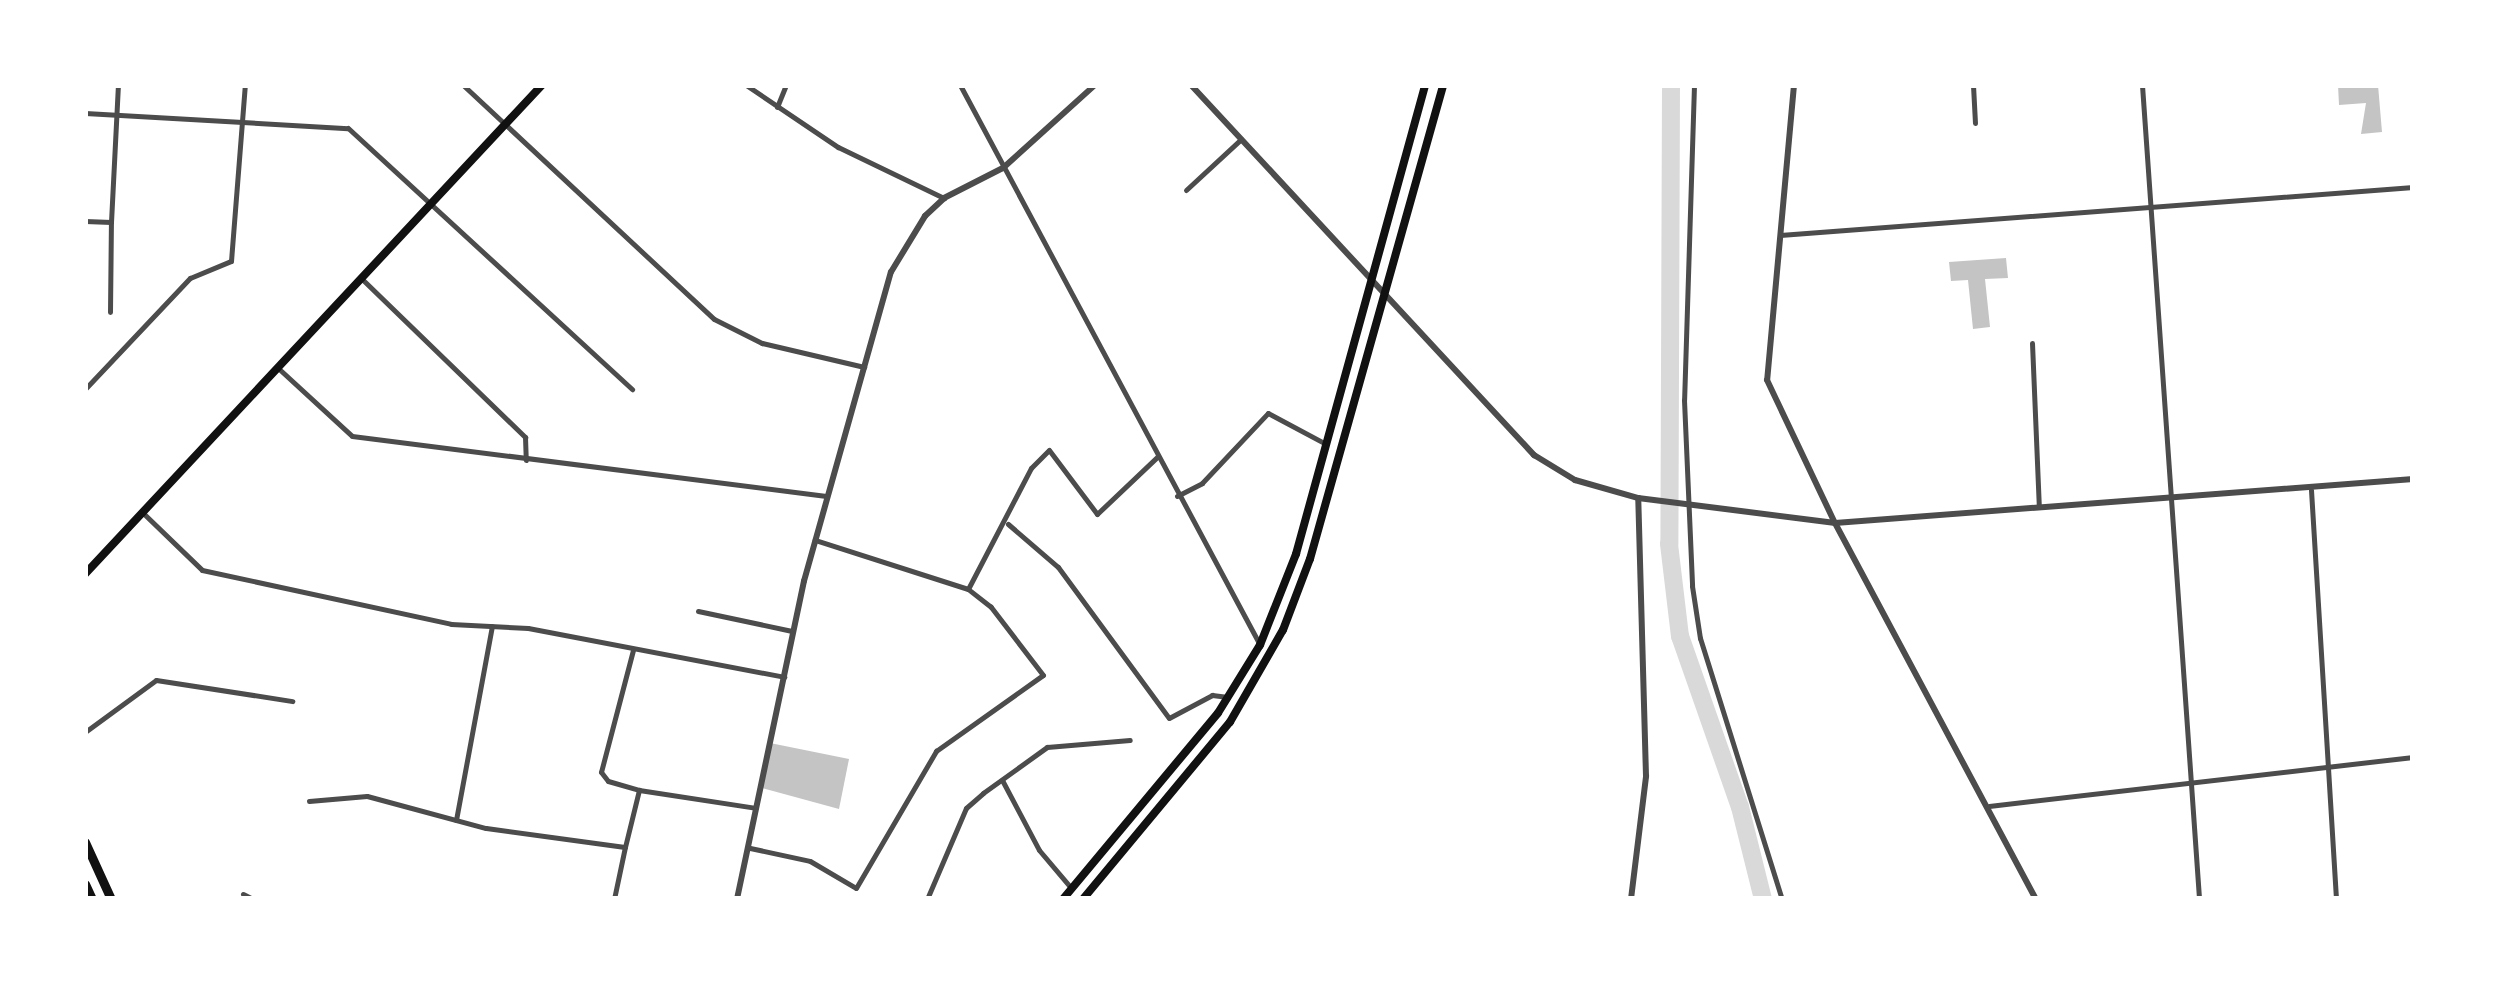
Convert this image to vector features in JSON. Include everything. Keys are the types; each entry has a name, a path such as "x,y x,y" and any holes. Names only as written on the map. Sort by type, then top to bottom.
{"highway":[{"path":"85,842 111,899"},
{"path":"85,884 92,899"}],"main road":[{"path":"85,574 542,85"},
{"path":"1064,899 1228,698 1260,646 1296,554 1426,85"},
{"path":"1083,899 1212,746 1266,666 1310,558 1444,85"}],"street":[{"path":"110,312 118,85"},
{"path":"85,388 190,278 231,261 245,85"},
{"path":"463,85 714,319 762,343 864,367"},
{"path":"746,85 838,146 944,198"},
{"path":"778,108 786,85"},
{"path":"960,85 1260,646"},
{"path":"736,899 759,808 792,631 826,496 892,272 925,216 944,198 1002,168 1094,85"},
{"path":"1191,85 1534,455 1575,480 1638,498 1835,523 2311,490 2413,479"},
{"path":"1694,85 1685,344 1688,505 1700,638 1782,899"},
{"path":"1794,85 1767,380 1835,523 2036,899"},
{"path":"1972,85 1976,123"},
{"path":"2142,85 2199,899"},
{"path":"85,113 348,128 632,388"},
{"path":"1186,190 1241,139"},
{"path":"1780,235 2149,203 2413,187"},
{"path":"85,221 111,222"},
{"path":"363,280 525,437 526,460"},
{"path":"2032,342 2039,507"},
{"path":"278,368 352,436 826,496"},
{"path":"1177,496 1202,483 1268,412 1326,444"},
{"path":"968,589 1008,524 1032,468 1049,450 1098,514 1157,457"},
{"path":"2311,490 2336,899"},
{"path":"1630,899 1646,776 1638,498"},
{"path":"142,512 202,570 451,624 492,626 784,677"},
{"path":"1008,524 1058,567 1170,718 1212,695 1228,698"},
{"path":"750,848 810,861 856,888 936,751 1043,674 992,607 968,589 815,540"},
{"path":"698,611 792,631"},
{"path":"456,820 492,626"},
{"path":"633,650 601,772 608,781 639,790 759,808"},
{"path":"85,732 156,680 292,701"},
{"path":"927,899 966,808 1047,748 1130,740"},
{"path":"1989,806 2192,778 2413,757"},
{"path":"1002,780 1039,850 1072,889"},
{"path":"614,899 639,790"},
{"path":"309,802 367,796 456,820 625,847"},
{"path":"243,894 254,899"}],"building":[{"path":"2338,85 2378,85 2382,132 2361,134 2366,103 2339,105"},
{"path":"2006,258 2008,278 1985,279 1990,327 1973,329 1968,280 1951,281 1949,262"},
{"path":"770,743 849,759 839,809 762,788"}],"waterway":[{"path":"1671,85 1669,544 1680,636 1740,807 1763,899"}]}
